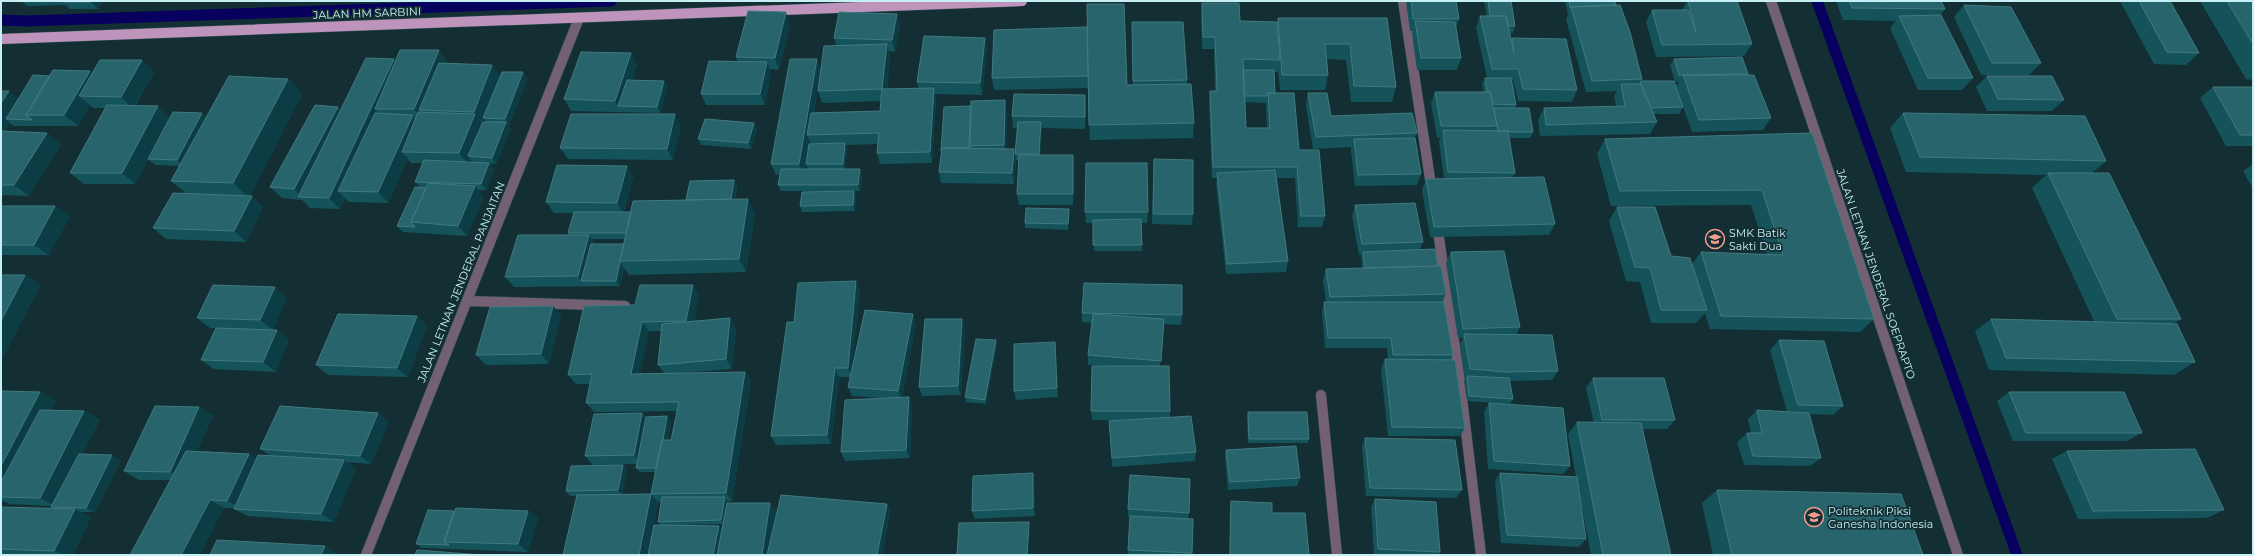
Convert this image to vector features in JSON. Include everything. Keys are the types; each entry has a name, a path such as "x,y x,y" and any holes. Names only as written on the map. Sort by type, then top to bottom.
{"main road":[{"name":"JALAN HM SARBINI","path":"1,39 579,18 826,4 1022,1"}],"street":[{"path":"1402,1 1460,382 1482,555"},
{"name":"JALAN LETNAN JENDERAL SOEPRAPTO","path":"1771,1 1958,555"},
{"name":"JALAN LETNAN JENDERAL PANJAITAN","path":"366,555 579,18"},
{"path":"467,301 628,306"},
{"path":"1321,395 1337,555"}],"building":[{"path":"64,1 92,1 63,2"},
{"path":"1411,1 1456,1 1459,19 1413,19"},
{"path":"1488,1 1511,1 1515,26 1508,26 1506,16 1490,16"},
{"path":"1569,1 1615,1 1616,5 1570,8"},
{"path":"1688,1 1737,1 1752,44 1662,45 1652,10 1688,10 1696,32"},
{"path":"1849,1 1941,1 1945,9 1852,8"},
{"path":"2139,1 2170,1 2199,53 2167,52"},
{"path":"2227,1 2253,1 2253,44"},
{"path":"1202,3 1239,3 1240,21 1277,22 1280,60 1243,59 1246,128 1270,128 1268,93 1294,93 1299,150 1319,150 1325,216 1301,216 1297,167 1213,167 1210,91 1217,91 1215,37 1203,37"},
{"path":"1087,4 1124,4 1127,85 1191,84 1194,123 1089,125"},
{"path":"1620,5 1630,32 1642,79 1592,81 1571,7"},
{"path":"1964,5 2011,7 2041,63 1992,63"},
{"path":"748,11 786,12 775,58 736,57"},
{"path":"839,12 897,14 892,40 834,38"},
{"path":"1941,15 1973,78 1928,78 1899,16"},
{"path":"1480,16 1506,16 1514,53 1512,38 1566,39 1577,90 1523,89 1518,69 1492,69"},
{"path":"1278,18 1387,18 1396,87 1354,86 1350,44 1325,44 1328,75 1282,75"},
{"path":"1415,21 1455,22 1461,58 1421,58"},
{"path":"1132,22 1183,22 1187,80 1133,81"},
{"path":"1087,27 1088,76 992,78 994,30"},
{"path":"924,36 985,38 980,83 917,82"},
{"path":"887,44 882,89 818,91 824,46"},
{"path":"400,50 439,50 414,109 375,109"},
{"path":"581,52 631,53 615,101 564,99"},
{"path":"1742,57 1748,74 1679,75 1674,59"},
{"path":"366,58 394,59 329,198 298,197"},
{"path":"790,59 817,59 799,164 771,164"},
{"path":"100,60 142,60 121,97 79,96"},
{"path":"709,61 767,62 760,94 701,94"},
{"path":"439,63 492,65 474,112 419,110"},
{"path":"53,70 90,71 64,115 26,115"},
{"path":"1243,70 1274,70 1275,93 1268,93 1267,96 1244,96"},
{"path":"502,72 523,72 505,119 483,118"},
{"path":"33,75 50,76 26,115 32,120 6,119"},
{"path":"1683,75 1754,75 1771,118 1699,120"},
{"path":"229,76 288,79 233,183 171,181"},
{"path":"1987,76 2052,76 2064,100 1998,99"},
{"path":"1485,78 1511,78 1516,105 1493,104 1490,92 1487,92"},
{"path":"627,80 664,81 657,107 618,106"},
{"path":"1641,81 1674,81 1683,107 1651,108 1640,84"},
{"path":"1621,84 1641,84 1657,122 1546,125 1544,108 1625,106"},
{"path":"2213,87 2253,87 2253,135 2240,135"},
{"path":"934,88 930,152 877,153 879,133 807,135 811,113 880,111 882,89"},
{"path":"1,91 9,91 1,103"},
{"path":"1435,92 1490,92 1497,126 1441,126"},
{"path":"1308,93 1327,93 1331,116 1412,113 1417,133 1316,137"},
{"path":"1014,94 1085,95 1085,117 1012,116"},
{"path":"1005,100 1004,145 969,146 971,101"},
{"path":"107,105 158,106 122,173 70,173"},
{"path":"315,105 338,107 294,189 270,187"},
{"path":"971,106 970,148 942,148 941,151 944,107"},
{"path":"1494,108 1529,108 1533,132 1498,131"},
{"path":"173,112 202,113 177,160 148,159"},
{"path":"418,112 475,114 459,153 402,152"},
{"path":"375,113 413,115 378,192 338,191"},
{"path":"1903,113 2085,116 2106,161 1920,157"},
{"path":"571,114 675,114 667,149 560,148"},
{"path":"705,119 754,123 748,143 698,139"},
{"path":"483,122 506,122 492,158 468,156"},
{"path":"1018,122 1041,122 1039,154 1015,154"},
{"path":"1443,130 1508,131 1515,173 1448,172"},
{"path":"1,131 47,133 14,185 1,185"},
{"path":"1812,133 1874,319 1721,316 1701,252 1783,255 1762,190 1620,191 1605,139"},
{"path":"1415,138 1421,174 1358,175 1354,139"},
{"path":"845,143 843,164 806,164 809,144"},
{"path":"942,148 1014,149 1012,173 939,172"},
{"path":"1019,155 1073,155 1073,194 1017,194"},
{"path":"1154,159 1193,160 1193,214 1153,214"},
{"path":"424,160 489,163 481,184 415,182"},
{"path":"1086,163 1147,163 1148,212 1085,212"},
{"path":"557,165 627,166 617,203 546,202"},
{"path":"781,169 860,169 858,185 778,185"},
{"path":"1275,170 1288,261 1227,264 1217,173"},
{"path":"2048,173 2109,173 2181,319 2117,319"},
{"path":"1544,177 1555,224 1434,227 1426,179"},
{"path":"734,180 731,199 686,200 690,181"},
{"path":"428,183 475,186 458,226 411,222"},
{"path":"415,187 426,188 411,222 415,227 397,226"},
{"path":"854,191 853,205 800,206 802,192"},
{"path":"173,193 252,196 234,231 153,228"},
{"path":"748,199 739,259 620,261 633,201"},
{"path":"1415,203 1423,242 1362,244 1355,205"},
{"path":"1,206 55,206 34,245 1,245"},
{"path":"1617,207 1655,207 1671,256 1690,258 1707,310 1661,310 1650,268 1635,267"},
{"path":"1026,208 1069,209 1068,224 1025,223"},
{"path":"574,212 631,212 626,233 568,233"},
{"path":"1141,219 1142,245 1093,245 1093,220"},
{"path":"518,235 589,235 578,276 505,277"},
{"path":"591,244 624,244 616,281 581,281"},
{"path":"1435,249 1438,266 1365,268 1363,252"},
{"path":"1504,251 1520,327 1463,329 1451,252"},
{"path":"1441,266 1446,294 1330,297 1326,269"},
{"path":"1,275 25,275 1,321"},
{"path":"856,281 848,368 835,368 827,435 771,436 787,322 794,322 798,283"},
{"path":"1084,283 1182,285 1182,315 1082,313"},
{"path":"213,285 275,287 260,320 197,318"},
{"path":"640,285 693,285 686,321 642,322 631,374 745,372 726,493 651,494 662,440 671,440 679,402 586,403 592,374 568,375 584,306 635,305"},
{"path":"1324,302 1444,302 1453,355 1393,355 1391,338 1328,338"},
{"path":"553,306 541,354 476,355 490,307"},
{"path":"865,310 913,314 898,391 848,387"},
{"path":"338,314 417,316 397,368 316,365"},
{"path":"1093,314 1164,319 1161,361 1088,355"},
{"path":"730,318 726,359 658,365 662,324"},
{"path":"925,319 962,319 958,386 919,387"},
{"path":"1991,319 2177,324 2195,362 2006,358"},
{"path":"216,328 277,330 263,362 201,360"},
{"path":"1464,334 1552,335 1558,371 1507,372 1470,369"},
{"path":"976,339 996,340 985,400 965,397"},
{"path":"1779,340 1824,341 1843,406 1798,405"},
{"path":"1055,342 1057,388 1014,391 1014,344"},
{"path":"1385,359 1455,360 1465,428 1392,427"},
{"path":"1092,366 1169,366 1170,411 1091,411"},
{"path":"1467,376 1509,378 1513,399 1469,396"},
{"path":"1593,378 1664,378 1675,420 1602,420"},
{"path":"1,391 40,392 1,466"},
{"path":"2009,392 2124,392 2142,433 2026,433"},
{"path":"909,397 906,450 841,452 845,400"},
{"path":"1489,403 1563,408 1570,466 1494,461"},
{"path":"155,406 199,407 170,472 124,471"},
{"path":"280,406 378,413 360,456 260,449"},
{"path":"40,410 84,411 40,498 1,497 1,482"},
{"path":"1757,410 1809,413 1821,458 1753,456 1747,433 1762,433"},
{"path":"1248,412 1307,412 1309,439 1249,439"},
{"path":"642,413 634,455 585,456 594,414"},
{"path":"667,416 656,468 636,468 646,417"},
{"path":"1191,416 1196,452 1112,458 1109,421"},
{"path":"1577,422 1641,423 1671,555 1603,555"},
{"path":"1365,438 1455,440 1462,490 1370,488"},
{"path":"1296,446 1300,478 1230,482 1226,450"},
{"path":"2195,449 2224,510 2093,511 2067,451"},
{"path":"186,451 249,454 227,501 210,500 181,555 130,555"},
{"path":"79,454 112,455 86,508 51,507"},
{"path":"258,455 344,460 321,514 234,509"},
{"path":"623,465 618,490 566,491 571,466"},
{"path":"1033,473 1033,508 972,511 973,476"},
{"path":"1500,473 1577,477 1586,539 1507,535"},
{"path":"1130,475 1190,479 1189,513 1128,509"},
{"path":"1717,490 1901,494 1923,555 1732,555"},
{"path":"651,494 639,555 563,555 577,495"},
{"path":"781,495 887,504 877,555 767,555"},
{"path":"662,497 725,497 721,520 658,522"},
{"path":"1375,499 1436,502 1440,552 1378,549"},
{"path":"1231,501 1272,503 1272,513 1305,513 1309,555 1230,555"},
{"path":"727,503 770,503 762,555 717,555"},
{"path":"1,507 75,509 54,551 1,549"},
{"path":"456,508 528,511 518,544 444,542"},
{"path":"428,510 454,511 444,542 449,545 416,544"},
{"path":"1130,516 1193,519 1192,553 1128,550"},
{"path":"1029,522 1027,555 957,555 959,523"},
{"path":"654,525 719,526 713,555 648,555"},
{"path":"217,540 325,546 321,555 210,555"},
{"path":"417,550 482,555 415,555"}],"waterway":[{"path":"1,20 26,21 611,1"},
{"path":"1817,1 2017,555"}],"place":[{"name":"SMK Batik Sakti Dua","path":"1715,239"},
{"name":"Politeknik Piksi Ganesha Indonesia","path":"1814,517"}]}
